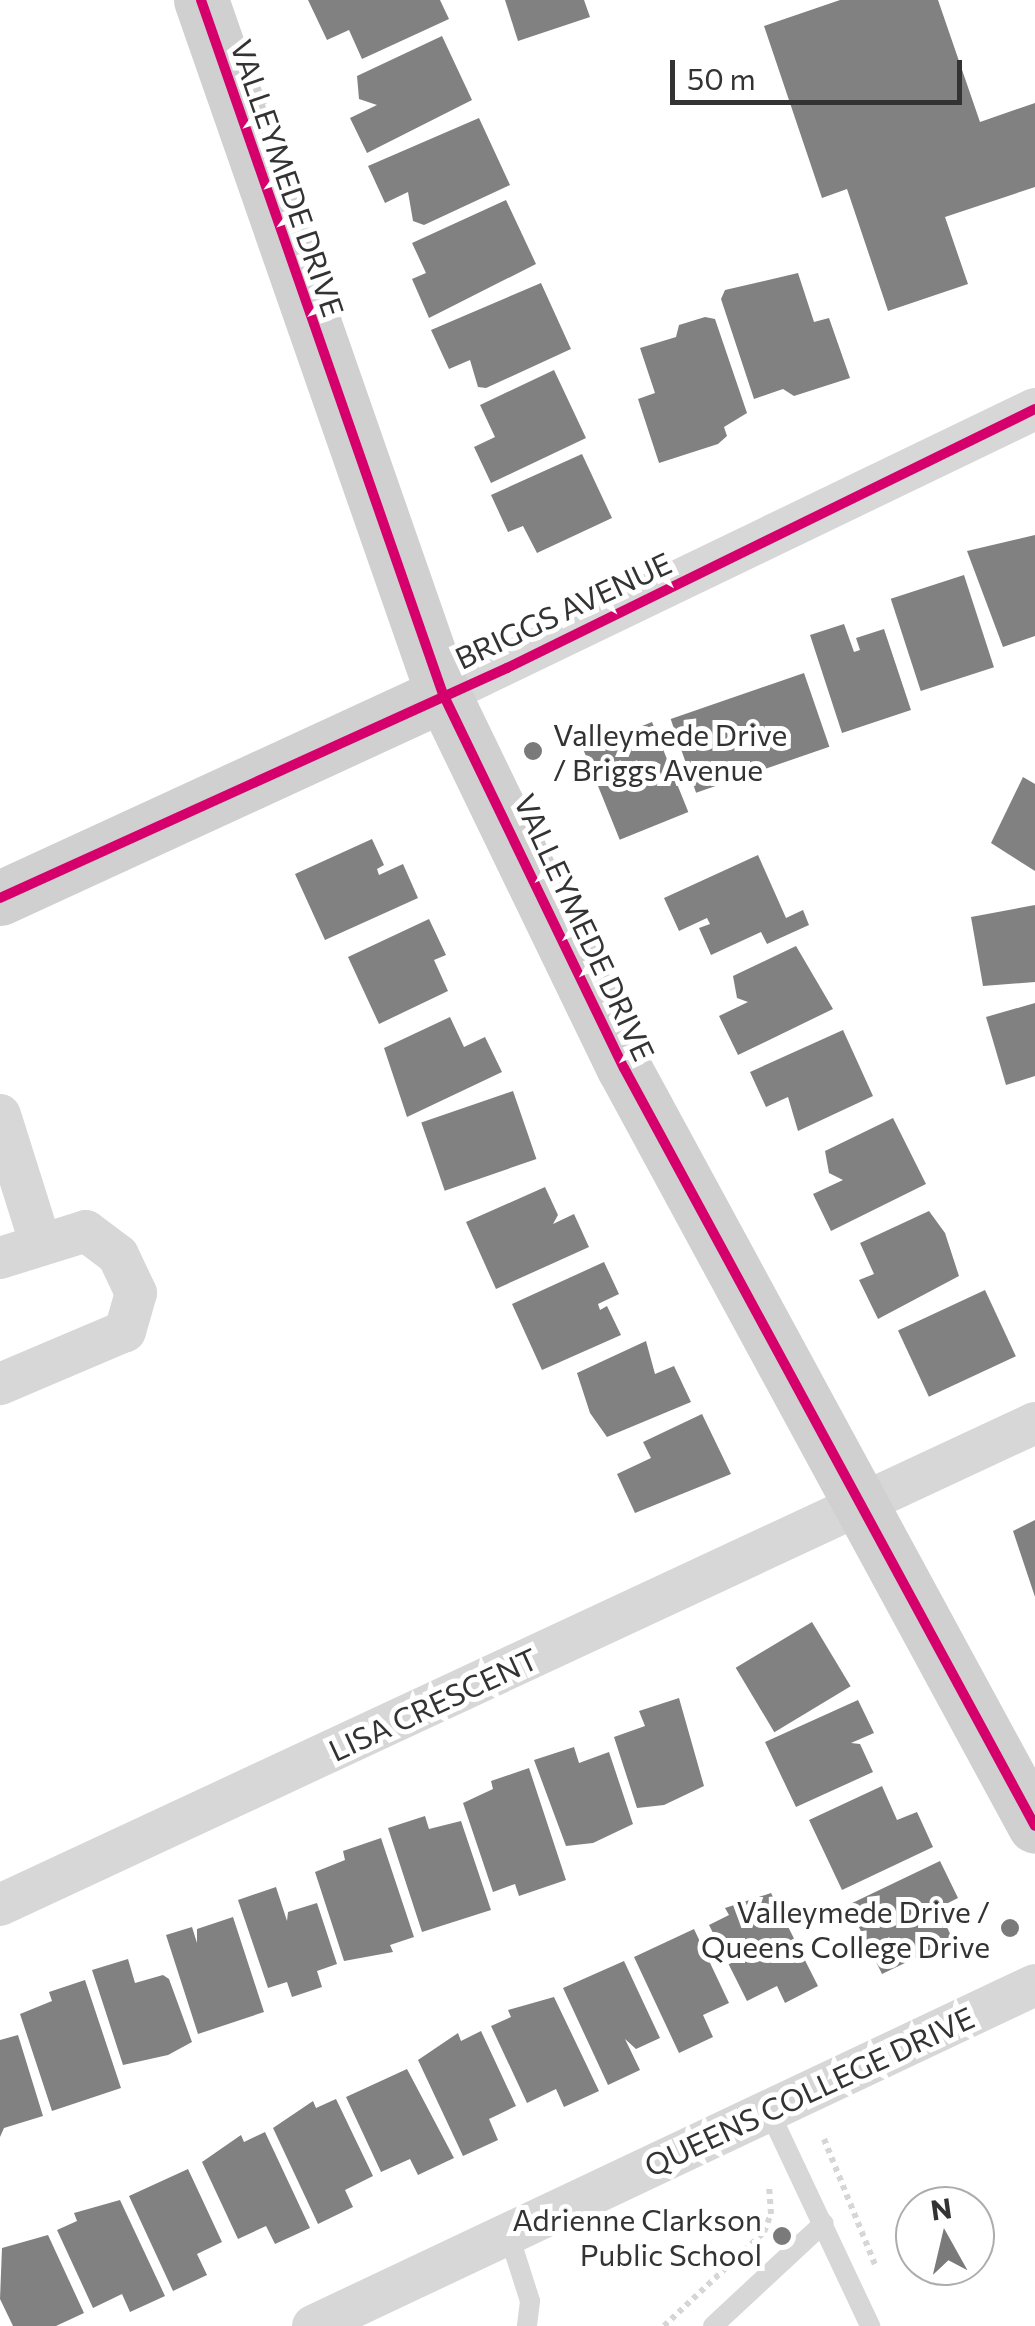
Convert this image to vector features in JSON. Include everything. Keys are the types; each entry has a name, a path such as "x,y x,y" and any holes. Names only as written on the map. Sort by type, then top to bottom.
{"street":[{"name":"VALLEYMEDE DRIVE","path":"201,0 443,694 624,1068 865,1504 1035,1826"},
{"name":"BRIGGS AVENUE","path":"0,898 443,694 1035,409"},
{"path":"0,1115 40,1242"},
{"path":"0,1258 40,1242 86,1231 118,1255 136,1293 126,1331 0,1384"},
{"name":"LISA CRESCENT","path":"0,1904 1035,1424"},
{"name":"QUEENS COLLEGE DRIVE","path":"313,2326 1035,1986"}],"lane":[{"path":"769,2111 870,2326"},
{"path":"713,2326 824,2223"},
{"path":"508,2232 530,2302 527,2326"}],"path":[{"path":"664,2326 726,2261 764,2232 771,2214 766,2181"}],"building":[{"path":"308,0 440,0 449,19 362,59 349,30 327,40"},
{"path":"505,0 584,0 590,17 518,41"},
{"path":"840,0 938,0 980,122 1035,103 1035,187 945,217 968,284 888,311 847,189 822,198 764,26"},
{"path":"442,36 472,100 367,153 350,118 377,105 359,99 357,76"},
{"path":"479,118 510,185 424,225 413,221 408,192 385,203 368,166"},
{"path":"506,200 536,264 429,318 412,279 426,273 412,243"},
{"path":"798,273 814,322 829,318 850,378 794,396 783,389 754,399 721,299 725,290"},
{"path":"541,283 571,349 486,388 478,387 470,360 449,369 431,330"},
{"path":"705,317 715,319 747,413 724,427 727,436 718,444 659,463 638,399 655,393 640,348 676,337 679,325"},
{"path":"554,370 586,438 491,483 474,447 495,437 480,405"},
{"path":"582,454 612,518 537,553 523,526 508,532 491,495"},
{"path":"1035,535 1035,636 1003,647 967,551"},
{"path":"964,575 994,667 921,691 891,599"},
{"path":"844,624 854,652 860,650 856,638 884,629 911,710 842,733 810,635"},
{"path":"804,673 829,747 696,793 671,719"},
{"path":"652,722 688,812 620,840 583,750"},
{"path":"1023,777 1035,784 1035,871 991,843"},
{"path":"372,839 384,865 377,869 379,875 403,864 418,898 325,940 295,874"},
{"path":"758,855 786,918 803,910 809,925 767,944 761,932 711,955 699,928 710,924 707,918 679,931 664,898"},
{"path":"1035,905 1035,982 983,986 971,917"},
{"path":"429,919 446,955 434,960 448,991 379,1024 348,957"},
{"path":"796,946 833,1009 738,1055 719,1016 748,1002 737,998 733,976"},
{"path":"1035,1003 1035,1076 1006,1085 986,1017"},
{"path":"450,1017 464,1047 485,1037 502,1072 407,1117 384,1048"},
{"path":"843,1030 873,1096 798,1131 788,1097 766,1107 750,1072"},
{"path":"513,1091 536,1159 445,1191 421,1123"},
{"path":"893,1118 926,1184 831,1231 813,1194 843,1180 829,1173 825,1151"},
{"path":"545,1187 558,1215 553,1224 574,1214 589,1247 496,1289 466,1222"},
{"path":"929,1211 945,1233 959,1276 878,1319 859,1280 874,1274 860,1243"},
{"path":"604,1262 619,1294 598,1304 600,1310 607,1306 621,1335 542,1370 512,1304"},
{"path":"985,1290 1016,1356 929,1397 898,1331"},
{"path":"646,1341 655,1374 674,1366 691,1402 607,1437 590,1413 577,1373"},
{"path":"702,1414 731,1474 635,1513 617,1474 651,1458 643,1442"},
{"path":"1035,1520 1035,1597 1013,1531"},
{"path":"812,1622 851,1686 774,1732 736,1668"},
{"path":"679,1698 704,1786 664,1805 637,1808 614,1737 645,1726 639,1711"},
{"path":"858,1700 874,1733 851,1743 860,1744 873,1772 796,1807 765,1742"},
{"path":"574,1747 579,1763 609,1752 633,1824 593,1843 566,1846 534,1760"},
{"path":"529,1768 566,1880 519,1896 515,1884 493,1892 463,1803 493,1789 491,1781"},
{"path":"882,1786 897,1820 917,1812 933,1847 842,1890 809,1820"},
{"path":"425,1816 429,1829 461,1821 491,1910 422,1932 388,1828"},
{"path":"381,1838 414,1937 390,1945 393,1952 344,1961 315,1872 345,1860 343,1851"},
{"path":"940,1861 958,1898 938,1908 953,1940 882,1974 848,1905"},
{"path":"276,1887 287,1921 288,1912 317,1903 337,1964 317,1971 322,1987 292,1997 287,1982 268,1988 238,1900"},
{"path":"771,1893 818,1986 785,2003 777,1986 747,2001 709,1925 729,1915 725,1908"},
{"path":"233,1917 264,2012 198,2034 166,1935 192,1927 197,1943 197,1929"},
{"path":"694,1929 729,2003 703,2015 713,2037 679,2053 634,1957"},
{"path":"128,1959 135,1983 163,1975 169,1979 192,2042 168,2055 123,2065 92,1970"},
{"path":"624,1961 660,2038 636,2049 625,2039 640,2070 608,2085 563,1988"},
{"path":"85,1980 121,2088 52,2111 20,2014 52,2001 49,1992"},
{"path":"554,1997 599,2091 564,2107 556,2089 527,2103 491,2026 511,2017 508,2010"},
{"path":"481,2031 516,2106 489,2119 498,2140 463,2156 418,2060 458,2033 461,2041"},
{"path":"18,2035 43,2116 4,2128 0,2137 0,2040"},
{"path":"407,2069 454,2158 418,2175 410,2159 381,2172 346,2097"},
{"path":"336,2099 373,2176 345,2190 353,2207 318,2224 273,2128 313,2101 316,2108"},
{"path":"265,2132 310,2228 275,2244 266,2226 238,2239 202,2162 241,2135 244,2142"},
{"path":"188,2169 222,2242 197,2254 207,2275 173,2291 129,2196"},
{"path":"120,2200 165,2296 130,2312 122,2294 93,2308 57,2230 77,2221 74,2213"},
{"path":"48,2235 84,2313 56,2326 13,2326 0,2299 2,2248"}],"cycle path":[{"path":"201,0 443,694 624,1068 1035,1826"},
{"path":"0,898 507,668 1035,409"}],"place":[{"name":"Valleymede Drive / Briggs Avenue","path":"533,751"},
{"name":"Valleymede Drive / Queens College Drive","path":"1010,1928"},
{"name":"Adrienne Clarkson Public School","path":"782,2236"}]}
